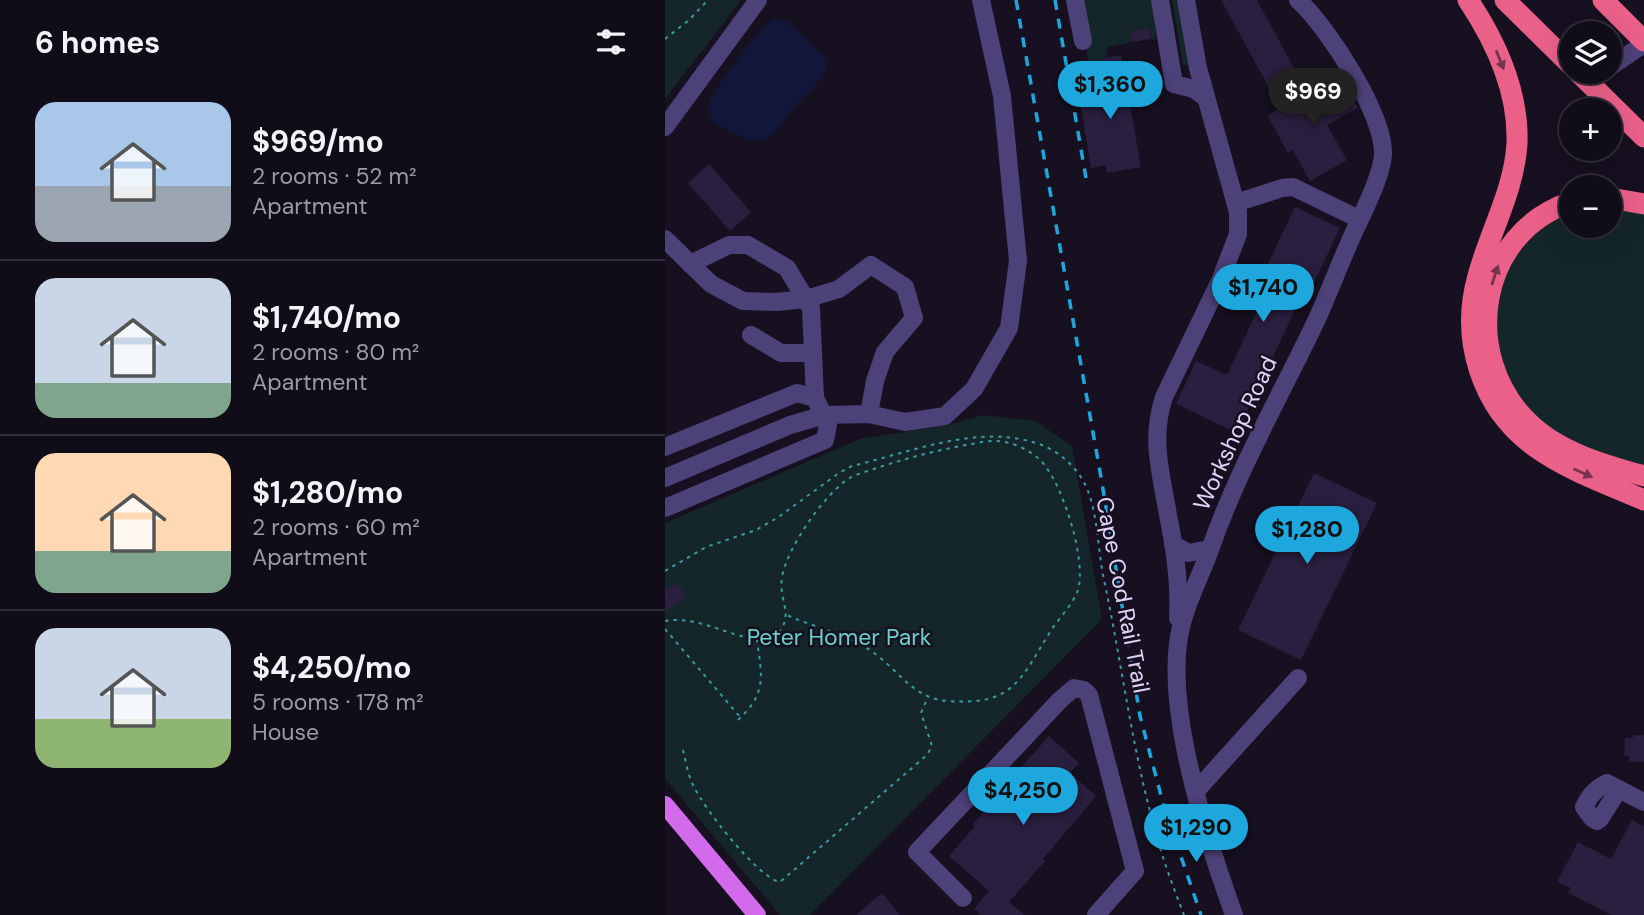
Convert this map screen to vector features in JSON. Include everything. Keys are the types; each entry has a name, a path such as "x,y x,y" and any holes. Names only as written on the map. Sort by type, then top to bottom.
{"highway":[{"path":"1468,0 1503,66 1513,99 1517,129 1516,158 1510,187 1478,274 1472,305 1474,354 1482,382 1502,415 1533,445 1569,467 1644,500"},
{"path":"1505,0 1559,53"},
{"path":"1603,0 1644,43"},
{"path":"1598,84 1644,137"},
{"path":"1622,200 1644,204"},
{"path":"1559,208 1535,220 1514,240 1500,262 1487,312 1487,343 1491,358 1509,399 1537,430 1571,450 1608,466 1644,476"}],"main road":[{"path":"665,805 757,915"}],"street":[{"path":"665,127 758,0"},
{"path":"665,478 790,425 825,415 869,414 905,422 945,416 974,390 1009,328 1018,261 1002,96 981,0"},
{"path":"1075,0 1083,41"},
{"path":"1160,0 1174,85 1193,89 1206,98"},
{"path":"1179,636 1179,585 1156,445 1157,417 1220,281 1238,234 1236,203 1198,68 1186,0"},
{"name":"Workshop Road","path":"1234,915 1197,796 1178,698 1179,636 1210,549 1247,460 1319,314 1381,164 1381,133 1366,100 1322,25 1298,0"},
{"path":"1622,59 1644,43"},
{"path":"1236,203 1293,187 1359,219"},
{"path":"665,239 711,284 726,305"},
{"path":"665,508 825,440 828,425 815,398 811,308 787,268 748,245 729,245 690,264"},
{"path":"711,284 743,301 806,299 839,289 871,265 905,287 914,317 884,352 874,381 869,414"},
{"path":"751,335 781,353 812,353"},
{"path":"665,447 797,393 815,398"},
{"path":"1173,544 1188,552 1210,549"},
{"path":"1197,796 1298,678"},
{"path":"963,898 916,852 1060,700 1075,688 1084,690 1089,695 1135,871 1096,915"},
{"path":"1619,789 1644,802"}],"path":[{"path":"665,39 708,0"},
{"name":"Cape Cod Rail Trail","path":"665,571 706,547 756,530 852,466 955,440 988,435 1039,444 1056,453 1076,470 1087,489 1092,506 1103,577 1152,820 1184,915"},
{"path":"665,621 698,621 757,639 774,638 783,627 787,615 782,579 791,550 818,511 844,481 910,458 947,448 992,441 1010,444 1039,458 1058,485 1072,525 1078,555 1078,590 1025,674 1008,691 988,699 948,701 927,698 912,688 872,651 787,615"},
{"path":"665,629 739,719 753,705 762,679 757,639"},
{"path":"683,750 692,785 713,818 761,871 772,880 780,882 927,755 932,746 921,713 927,698"}],"green space":[{"path":"665,0 741,0 665,99"},
{"path":"1077,0 1151,0 1155,40 1151,39 1149,28 1131,31 1132,42 1107,47 1107,58 1101,59 1106,85 1093,87"},
{"path":"1172,0 1179,0 1190,63 1188,66 1183,64"},
{"path":"1622,207 1644,212 1644,468 1591,453 1549,431 1505,379 1493,318 1512,256 1535,229 1559,217 1559,238 1622,238"},
{"name":"Peter Homer Park","path":"983,415 1035,421 1072,446 1102,619 810,915 780,915 665,779 665,523 860,439 948,425"}],"water":[{"path":"774,18 788,22 827,60 827,65 817,83 775,132 765,139 748,139 714,123 709,113 709,102 739,57"}],"building":[{"path":"1221,0 1257,0 1301,81 1273,95"},
{"path":"1149,28 1151,39 1132,42 1130,31"},
{"path":"1121,55 1141,167 1107,173 1106,165 1091,168 1078,89 1106,85 1101,59"},
{"path":"1320,82 1328,97 1347,87 1358,108 1327,125 1347,160 1310,181 1293,150 1288,153 1268,116"},
{"path":"709,164 751,212 730,231 688,183"},
{"path":"1295,207 1340,228 1309,293 1304,291 1237,433 1176,404 1196,361 1227,375 1267,290 1254,284 1261,270 1264,272"},
{"path":"1314,473 1377,503 1301,660 1238,630"},
{"path":"676,583 687,595 665,612 665,592"},
{"path":"1633,735 1644,735 1644,762 1629,762 1629,756 1624,756 1625,738 1633,738"},
{"path":"1049,736 1079,763 1070,773 1096,796 1009,902 1025,915 981,915 974,909 989,891 949,856 1002,792 1000,791"},
{"path":"1632,820 1644,827 1644,915 1612,915 1568,893 1571,888 1557,882 1578,842 1611,859"},
{"path":"882,893 900,915 856,915"}],"railway":[{"path":"1016,0 1102,483 1140,716 1164,807 1201,915"},
{"path":"1055,0 1086,178"}]}
